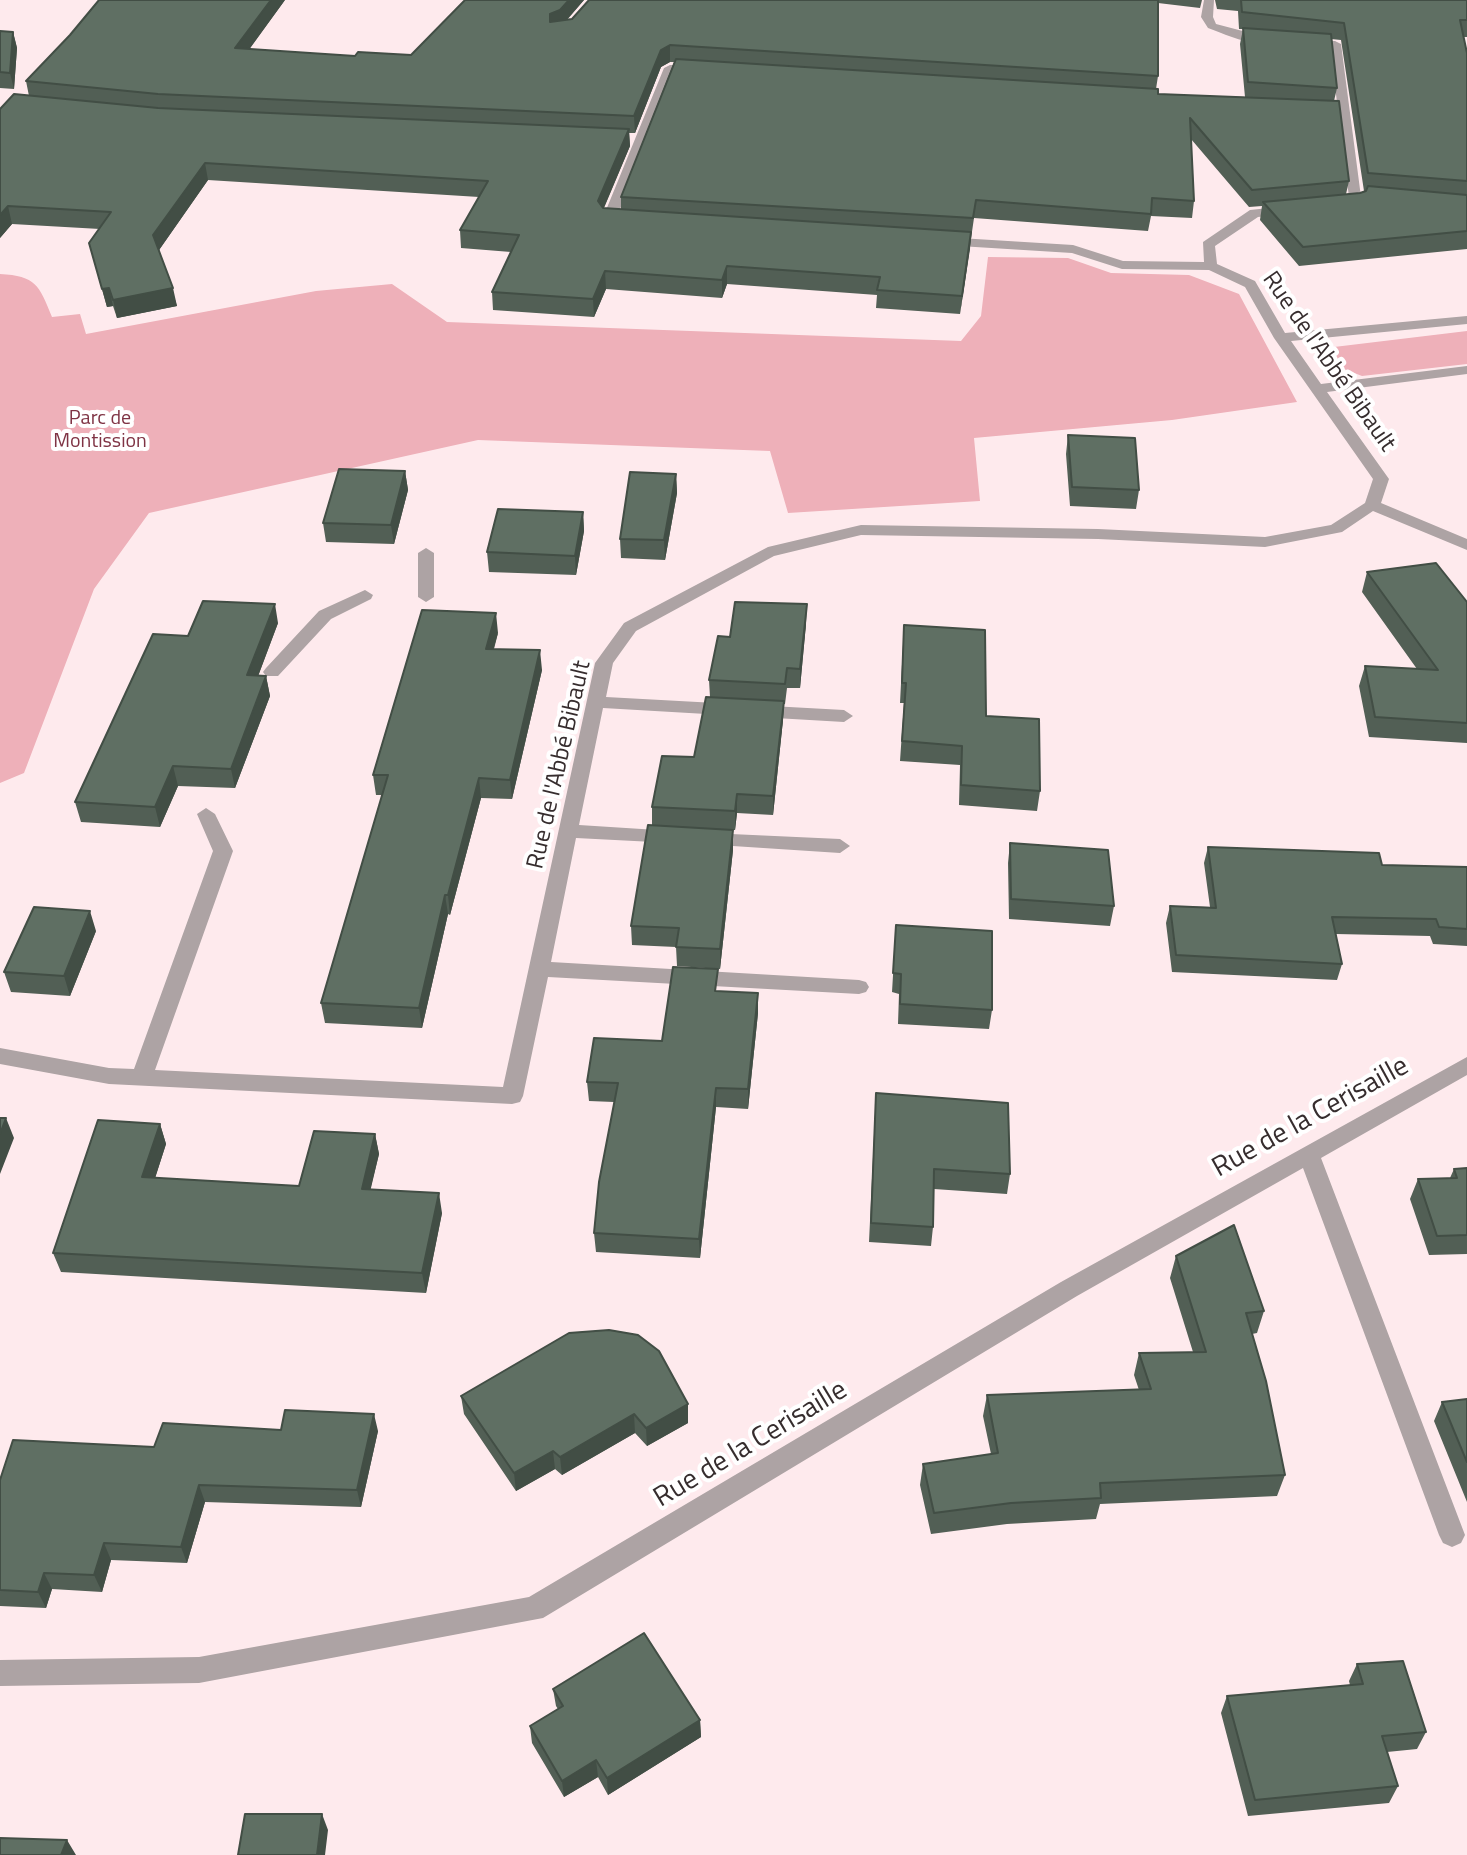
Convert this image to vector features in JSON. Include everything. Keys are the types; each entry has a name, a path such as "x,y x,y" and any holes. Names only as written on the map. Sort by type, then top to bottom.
{"street":[{"path":"1209,0 1207,17 1212,26 1248,38 1277,40"},
{"path":"1291,41 1335,44 1343,112 1362,198 1355,204 1326,207"},
{"path":"640,222 609,220 670,68 716,71"},
{"path":"1327,111 1343,112"},
{"path":"626,139 641,140"},
{"path":"934,240 1073,249 1122,265 1211,266 1208,245 1255,213 1298,209"},
{"name":"Rue de l'Abbé Bibault","path":"0,1056 109,1076 512,1096 604,663 630,627 768,552 861,530 1098,534 1265,542 1336,529 1372,505 1381,479 1281,338 1250,284 1211,266"},
{"path":"1281,338 1467,320"},
{"path":"1317,389 1467,370"},
{"path":"1372,505 1467,545"},
{"path":"426,553 426,597"},
{"path":"272,672 325,615 365,595"},
{"path":"596,702 844,716"},
{"path":"142,1078 223,851 206,814"},
{"path":"569,831 840,846"},
{"path":"539,969 859,987"},
{"name":"Rue de la Cerisaille","path":"0,1673 199,1670 534,1609 1069,1289 1467,1065"},
{"path":"1309,1154 1452,1535"}],"green space":[{"name":"Parc de Montission","path":"988,257 1068,258 1111,273 1189,275 1239,294 1297,402 1172,420 974,438 980,501 788,513 770,451 478,440 149,513 94,589 24,773 0,783 0,274 21,277 35,284 52,317 80,314 86,334 316,291 392,284 447,322 961,341 981,316"},
{"path":"1467,331 1467,364 1362,376 1331,364 1327,355 1334,347"}],"building":[{"path":"99,0 271,0 235,48 355,56 358,52 411,55 465,0 569,0 560,10 550,14 550,22 572,19 589,0 1158,0 1158,76 670,45 661,50 634,116 158,94 26,81"},
{"path":"1241,0 1467,0 1467,20 1460,20 1467,53 1467,181 1368,173 1344,23 1242,12"},
{"path":"1243,28 1331,34 1337,88 1248,82"},
{"path":"0,31 13,32 10,73 0,72"},
{"path":"676,59 1158,89 1158,94 1339,101 1349,181 1252,190 1190,118 1194,201 1152,198 1151,214 976,200 973,218 621,197"},
{"path":"14,94 158,108 629,129 598,201 603,208 971,232 962,296 877,290 880,277 727,266 722,280 605,271 593,299 492,292 519,235 460,230 488,181 205,163 153,235 173,288 113,300 109,288 102,289 89,243 111,212 8,206 0,215 0,109"},
{"path":"1368,186 1467,195 1467,231 1303,247 1263,202 1360,193 1366,191"},
{"path":"1068,435 1135,438 1139,490 1072,487"},
{"path":"339,469 405,471 391,525 323,523"},
{"path":"630,472 676,474 664,540 620,539"},
{"path":"498,509 583,512 575,556 487,552"},
{"path":"1436,563 1467,602 1467,723 1375,717 1365,666 1438,670 1367,572"},
{"path":"203,601 275,604 247,675 266,676 231,769 173,766 155,807 75,802 153,634 188,636"},
{"path":"735,602 807,604 800,669 787,668 785,684 709,680 718,636 730,637"},
{"path":"422,610 496,613 486,649 540,650 510,780 479,778 448,895 445,895 419,1008 321,1003 388,775 373,775"},
{"path":"904,625 985,630 986,716 1039,719 1040,791 961,785 962,746 902,741 906,683 902,683"},
{"path":"706,697 784,701 773,796 737,794 735,811 652,807 662,756 694,757"},
{"path":"648,825 733,830 720,949 676,947 679,928 631,926"},
{"path":"1010,843 1108,850 1114,906 1011,899"},
{"path":"1208,847 1379,853 1382,865 1467,867 1467,929 1439,927 1436,919 1332,917 1342,964 1176,955 1170,906 1216,908"},
{"path":"34,907 90,911 64,976 4,972"},
{"path":"896,925 992,931 992,1010 900,1004 901,974 893,973"},
{"path":"673,967 718,969 715,991 758,993 748,1089 716,1088 699,1239 594,1233 599,1182 618,1083 587,1082 594,1038 662,1041"},
{"path":"876,1093 1008,1103 1010,1174 934,1169 933,1227 871,1223"},
{"path":"0,1118 6,1118 0,1134"},
{"path":"98,1120 160,1124 142,1177 299,1186 314,1131 375,1134 362,1189 439,1193 422,1273 53,1253"},
{"path":"1467,1168 1467,1235 1437,1236 1418,1179 1457,1178 1454,1169"},
{"path":"1234,1225 1264,1311 1246,1313 1266,1381 1285,1475 1100,1483 1101,1498 1011,1503 934,1513 923,1464 998,1453 987,1395 1151,1389 1139,1353 1206,1352 1176,1256"},
{"path":"609,1330 638,1335 659,1351 688,1404 646,1428 634,1414 560,1457 553,1451 514,1473 461,1396 569,1333"},
{"path":"1467,1399 1467,1462 1442,1402"},
{"path":"285,1410 374,1414 357,1490 199,1485 181,1547 104,1543 94,1575 44,1573 38,1592 0,1590 0,1480 13,1440 154,1447 163,1423 281,1430"},
{"path":"644,1633 700,1720 607,1778 596,1760 562,1781 530,1726 563,1706 553,1689"},
{"path":"1403,1661 1426,1732 1382,1736 1398,1786 1255,1800 1227,1696 1363,1684 1357,1664"},
{"path":"245,1814 322,1814 317,1855 238,1855"},
{"path":"0,1838 67,1840 61,1855 0,1855"}]}
